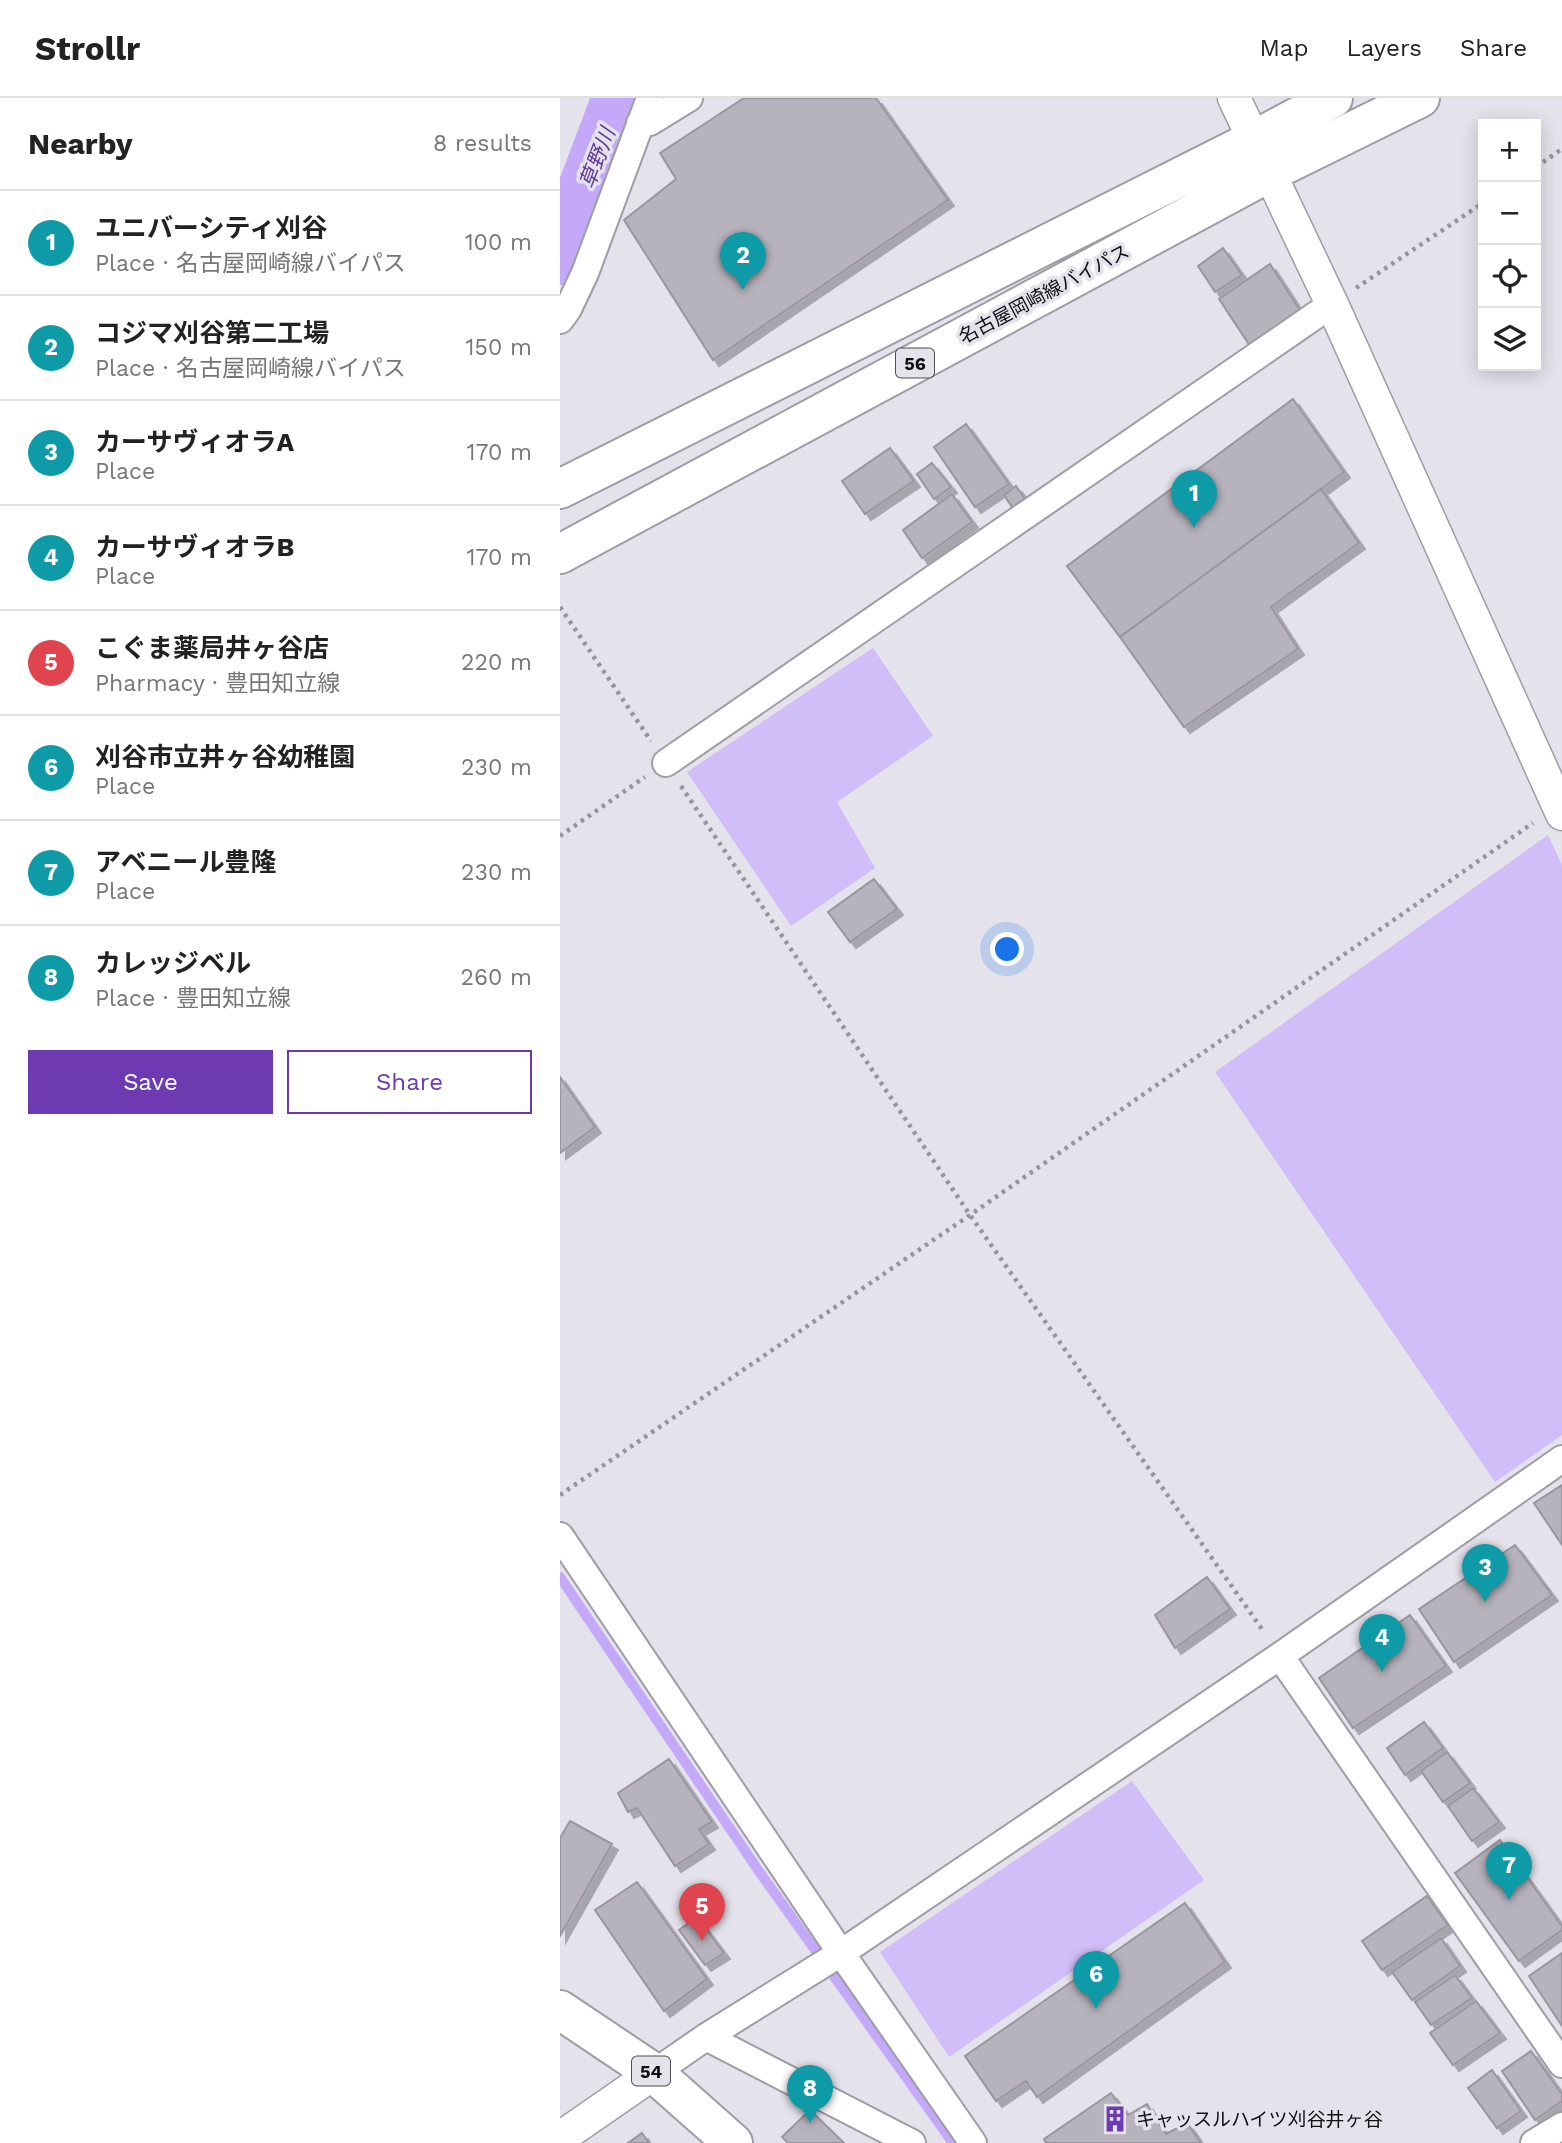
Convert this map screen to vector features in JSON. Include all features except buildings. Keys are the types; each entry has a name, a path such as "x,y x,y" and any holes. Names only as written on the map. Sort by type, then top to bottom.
{"main road":[{"name":"名古屋岡崎線バイパス","path":"560,554 1262,156 1333,98"},
{"name":"名古屋岡崎線バイパス","path":"560,489 1262,156 1420,98"},
{"name":"54","path":"560,2010 654,2073 733,2143"}],"street":[{"path":"560,320 585,273 650,98"},
{"path":"640,123 650,122 689,98"},
{"path":"1234,98 1332,304 1560,810"},
{"path":"666,763 1332,304"},
{"path":"560,2138 706,2037 841,1953 1280,1656 1562,1459"},
{"path":"560,1536 841,1953 973,2143"},
{"path":"1280,1656 1562,2064"},
{"path":"706,2037 912,2143"},
{"path":"1534,2143 1562,2126"}],"path":[{"path":"1541,164 1562,149"},
{"path":"1332,304 1478,206"},
{"path":"560,607 971,1215 1280,1656"},
{"path":"560,836 666,763"},
{"path":"560,1495 1560,810"}],"shaded area":[{"path":"873,648 933,736 837,802 875,868 791,926 687,772"},
{"path":"1548,835 1562,865 1562,1435 1495,1482 1215,1072"},
{"path":"1132,1781 1204,1880 949,2057 880,1952"}],"waterway":[{"name":"草野川","path":"560,257 620,98"},
{"path":"560,1577 758,1870 953,2143"}],"place":[{"name":"コジマ刈谷第二工場","path":"743,290"},
{"name":"ユニバーシティ刈谷","path":"1194,528"},
{"name":"カーサヴィオラA","path":"1485,1602"},
{"name":"カーサヴィオラB","path":"1382,1672"},
{"name":"アベニール豊隆","path":"1509,1900"},
{"name":"こぐま薬局井ヶ谷店","path":"702,1941"},
{"name":"刈谷市立井ヶ谷幼稚園","path":"1096,2009"},
{"name":"キャッスルハイツ刈谷井ヶ谷","path":"1115,2119"},
{"name":"カレッジベル","path":"810,2123"}]}
